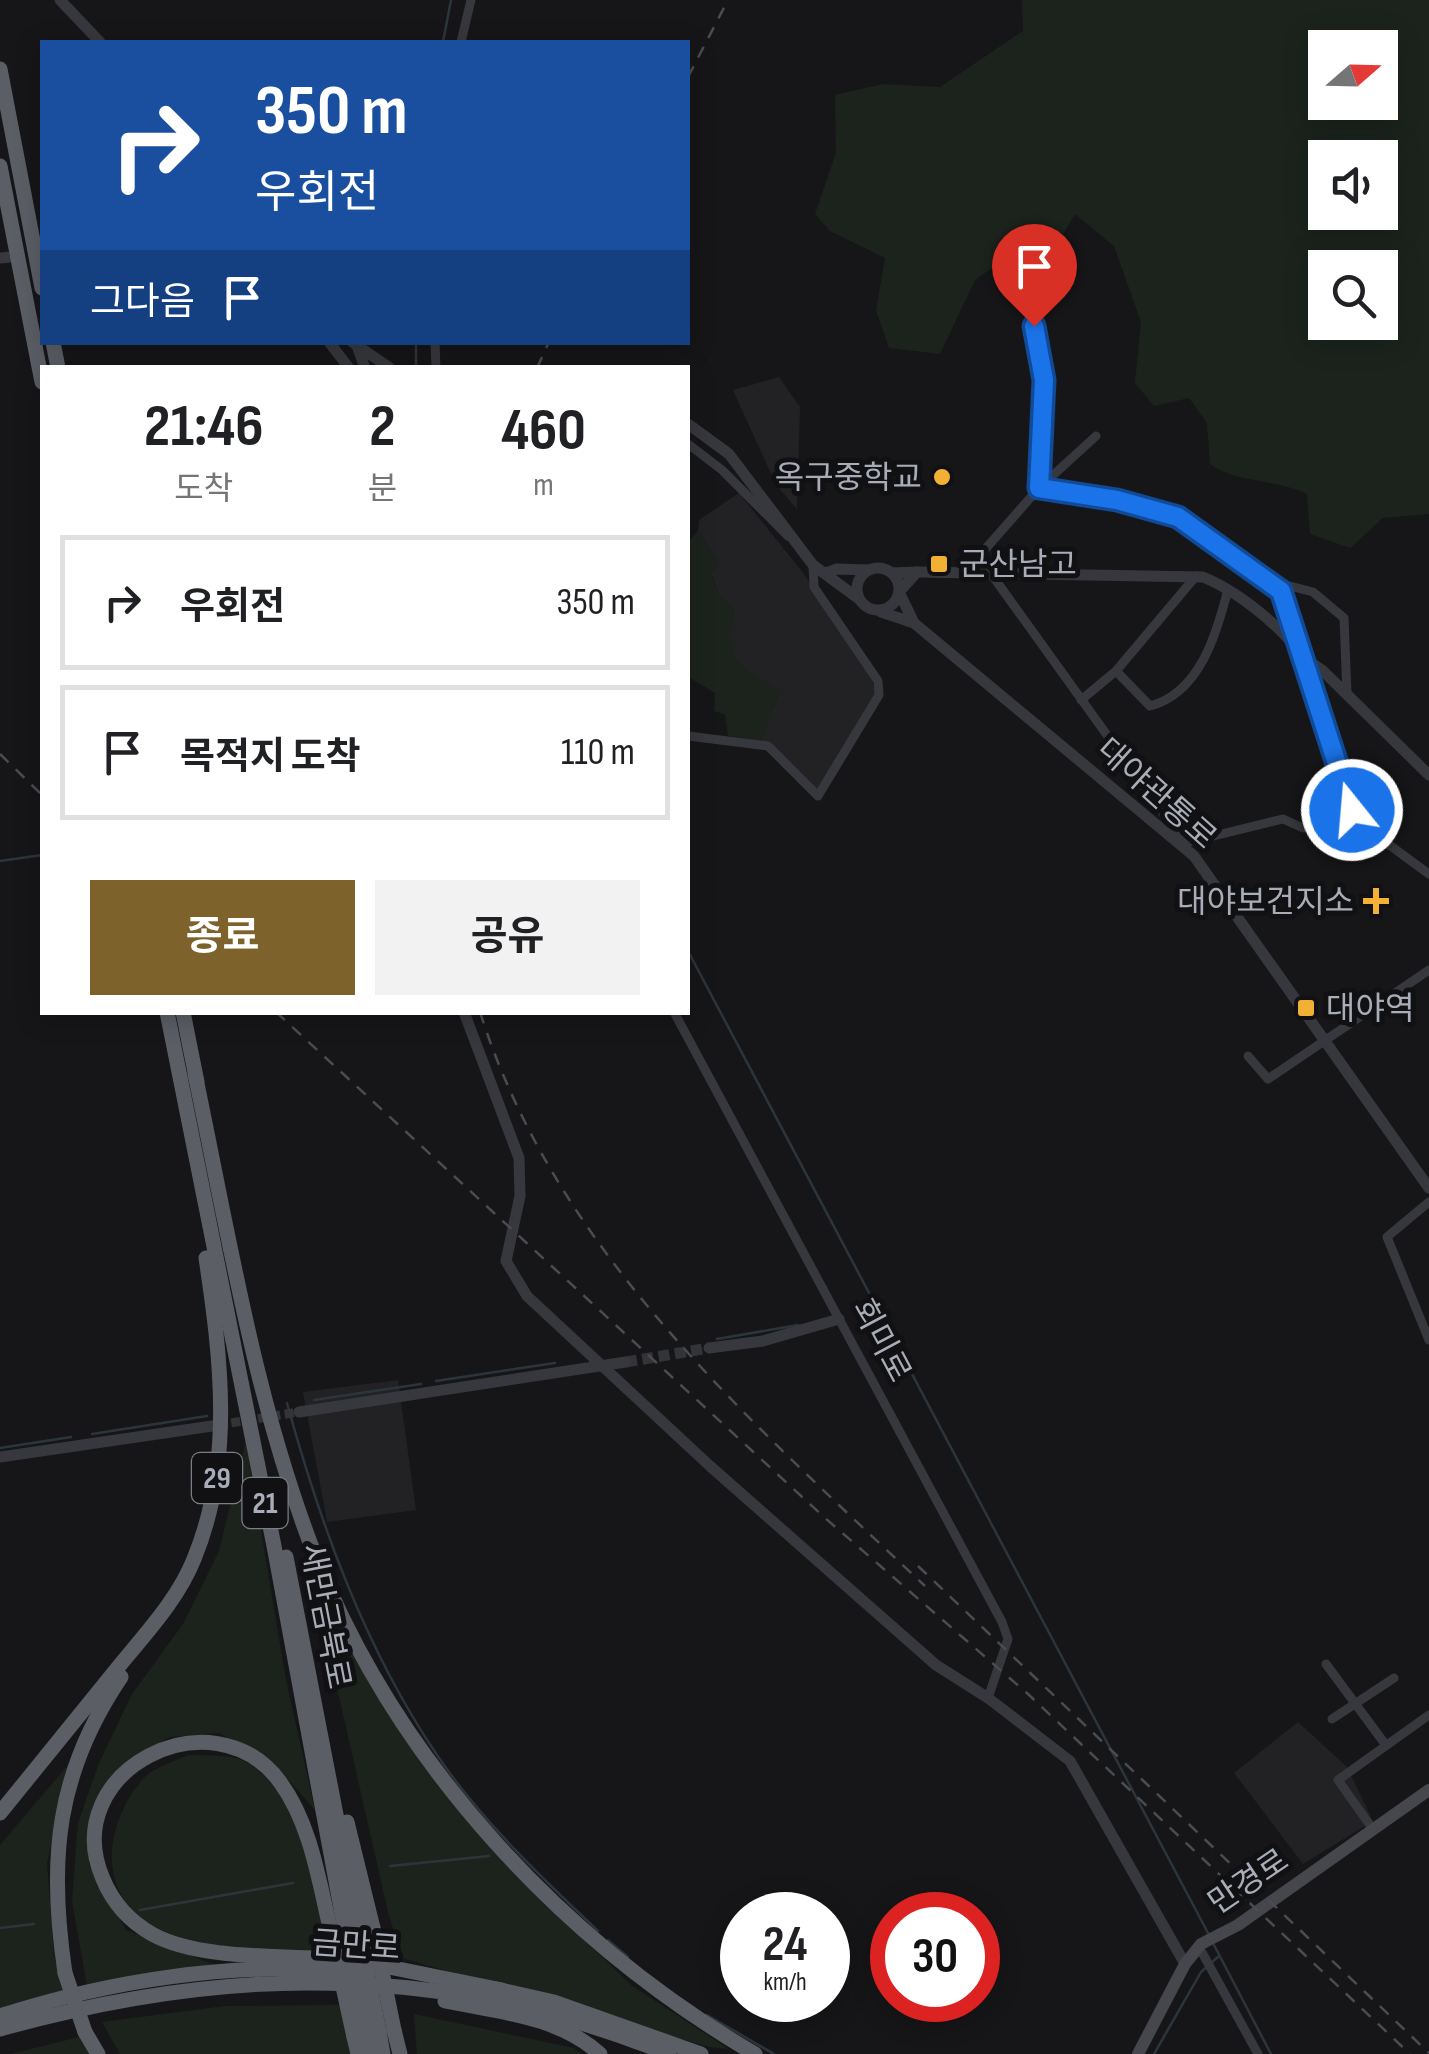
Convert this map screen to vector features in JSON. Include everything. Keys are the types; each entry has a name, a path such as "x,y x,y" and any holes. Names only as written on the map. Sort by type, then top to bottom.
{"highway":[{"path":"0,69 40,278"},
{"path":"0,166 40,372"},
{"name":"새만금북로","path":"168,1015 187,1075 311,1678 352,1930"},
{"name":"새만금북로","path":"183,1015 187,1075 274,1546 373,2033 384,2054"},
{"path":"187,1075 255,1358 288,1476 317,1561 382,1688 446,1781 552,1901 688,2015 755,2054"},
{"name":"29","path":"0,1813 170,1602 193,1562 208,1520 220,1452 219,1352 187,1075"},
{"path":"98,2054 64,1973 56,1875 59,1826 74,1764 93,1719 170,1602"},
{"path":"400,2054 373,2033 352,1930 293,1804 267,1766 242,1750 218,1742 192,1741 137,1760 116,1780 93,1828 96,1862 116,1904 155,1936 219,1950 394,1965 502,1990"},
{"name":"금만로","path":"0,2016 137,1983 248,1970 305,1968 377,1973 502,1990 554,2002 701,2054"},
{"path":"313,1982 535,2020 576,2036 600,2054"},
{"name":"금만로","path":"0,2029 113,2000 172,1991 313,1982 476,1996 562,2016 669,2054"},
{"path":"358,2054 373,2033"},
{"name":"새만금북로","path":"370,2054 373,2033"}],"main road":[{"name":"만경로","path":"1138,2054 1185,1964 1200,1946 1429,1790"}],"street":[{"path":"60,0 98,40"},
{"path":"461,40 471,0"},
{"path":"1039,488 1044,380 1034,326 1035,302 1070,282"},
{"path":"358,345 386,365"},
{"path":"690,425 729,454 813,565 876,611 914,623"},
{"path":"965,572 1039,488 1096,436"},
{"path":"690,446 722,470 773,527 792,540"},
{"path":"1039,488 1117,500 1178,517 1281,591 1355,815 1429,874"},
{"path":"690,736 768,746 818,796 880,695 878,681 814,586 813,565"},
{"path":"826,573 837,569 1196,576 1228,588 1282,632 1307,662 1347,694 1429,775"},
{"path":"859,600 859,579 869,570"},
{"path":"876,611 890,607 918,572"},
{"path":"892,573 914,623"},
{"path":"992,575 1194,856"},
{"path":"1081,700 1116,671 1196,576"},
{"path":"1281,591 1290,586 1312,592 1344,618 1347,694"},
{"path":"1116,671 1150,706 1162,703 1207,655 1228,588"},
{"name":"대야관통로","path":"914,623 1194,856 1429,1188"},
{"path":"1185,844 1283,819 1303,828 1355,815"},
{"path":"1248,1056 1268,1079 1413,976 1429,970"},
{"path":"465,1015 519,1158 520,1196 506,1261 527,1296 936,1665 988,1698 1070,1761 1185,1964"},
{"name":"회미로","path":"676,1015 1002,1622 1008,1639 988,1698"},
{"path":"1429,1202 1387,1237 1429,1340"},
{"path":"709,1348 762,1341 839,1319"},
{"path":"299,1412 626,1362"},
{"path":"0,1457 212,1426"},
{"path":"1326,1664 1386,1744"},
{"path":"1332,1719 1394,1678"},
{"path":"1372,1828 1338,1780 1429,1715"},
{"path":"1200,1946 1258,2054"}],"shaded area":[{"path":"1022,0 1429,0 1429,514 1383,518 1350,548 1310,534 1307,494 1231,474 1210,464 1207,423 1189,398 1154,406 1135,383 1141,322 1114,246 1075,214 1060,240 1001,262 975,280 940,354 889,348 876,310 885,258 830,231 815,214 836,153 835,95 883,84 940,87 1023,31"},
{"path":"779,377 800,407 797,509 776,485 733,390"},
{"path":"739,493 804,574 872,680 876,694 818,796 760,741 780,692 737,664 728,645 734,610 719,596 711,573 718,563 698,531 699,520"},
{"path":"698,531 718,563 711,574 719,596 734,609 731,641 738,660 780,692 760,741 728,736 725,714 714,711 715,693 690,678 690,540"},
{"path":"398,1380 416,1510 327,1522 303,1392"},
{"path":"246,1441 286,1680 315,1810 271,1760 219,1733 170,1737 132,1757 103,1786 90,1816 89,1862 126,1930 220,1967 87,1986 72,1901 78,1823 99,1763 132,1694 183,1624 219,1551"},
{"path":"303,1538 380,1699 492,1850 631,1985 729,2049 709,2047 402,1958 388,1912"},
{"path":"1298,1722 1347,1767 1373,1821 1303,1864 1234,1773"},
{"path":"189,1755 244,1761 264,1775 280,1795 303,1846 328,1952 238,1948 191,1940 153,1926 134,1912 122,1895 114,1877 112,1857 114,1837 129,1798 146,1776"},
{"path":"69,1764 47,1863 54,1956 65,1991 0,2013 0,1845"},
{"path":"341,2005 351,2054 120,2054 102,2022 225,2006"},
{"path":"414,2014 574,2048 582,2054 417,2054"},
{"path":"79,2037 90,2054 10,2054"}],"waterway":[{"path":"443,40 451,0"},
{"path":"416,345 416,365"},
{"path":"0,861 40,855"},
{"path":"690,955 1208,1933"},
{"path":"717,1339 798,1325"},
{"path":"436,1381 555,1363"},
{"path":"314,1400 421,1384"},
{"path":"287,1403 348,1587 413,1717 439,1758 494,1827 598,1931"},
{"path":"92,1434 207,1416"},
{"path":"0,1448 71,1437"},
{"path":"390,1866 489,1856"},
{"path":"140,1910 293,1883"},
{"path":"0,1928 34,1924"},
{"path":"608,1940 628,1957"},
{"path":"1214,1945 1271,2054"},
{"path":"1154,2054 1201,1972 1219,1956"},
{"path":"707,2015 774,2054"}],"tunnel":[{"path":"626,1362 709,1348"},
{"path":"218,1425 299,1412"}],"railway":[{"path":"690,73 728,0"},
{"path":"538,365 548,345"},
{"path":"0,754 40,793"},
{"path":"279,1015 825,1518 1028,1694 1410,2054"},
{"path":"481,1015 514,1099 557,1179 608,1255 726,1394 925,1586"},
{"path":"918,1566 1429,2053"}],"place":[{"name":"옥구중학교","path":"942,477"},
{"name":"군산남고","path":"939,564"},
{"name":"대야보건지소","path":"1376,901"},
{"name":"대야역","path":"1306,1008"}],"route":[{"path":"1034,326 1044,380 1039,488 1117,500 1178,517 1281,591 1352,810"}]}
